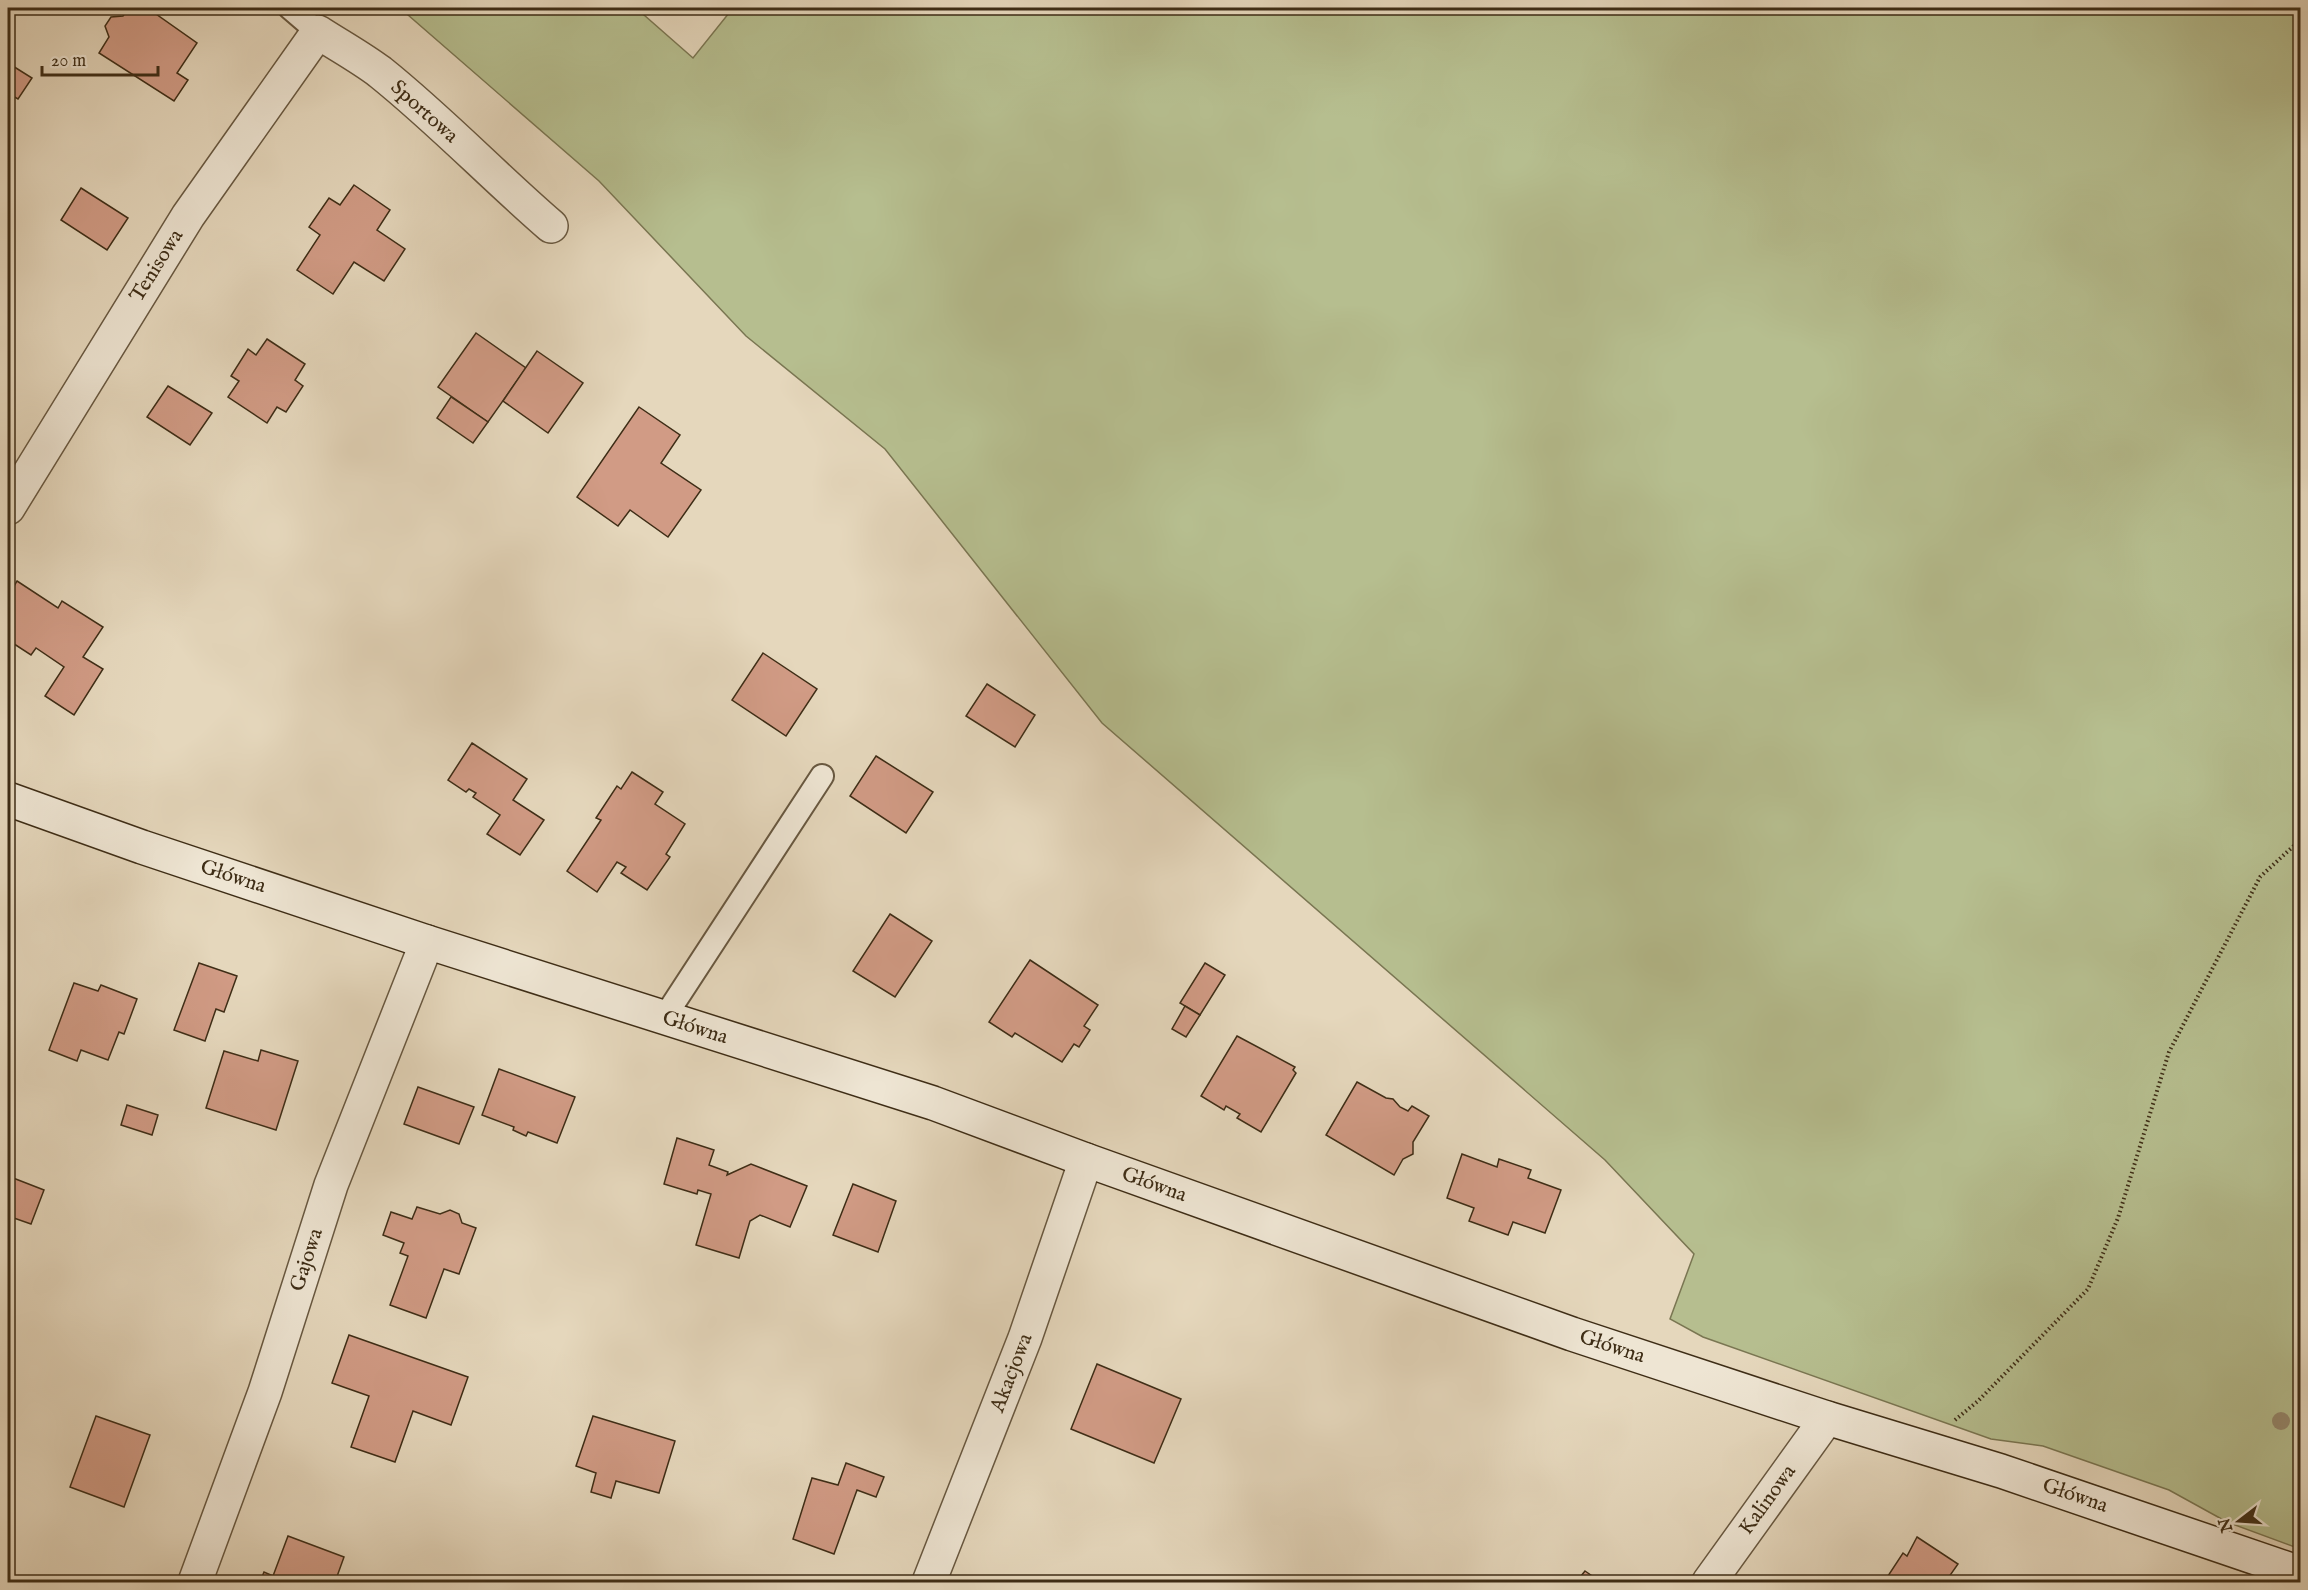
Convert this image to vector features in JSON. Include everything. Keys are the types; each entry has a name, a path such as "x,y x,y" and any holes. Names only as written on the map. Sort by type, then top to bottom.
{"street":[{"name":"Sportowa","path":"318,32 378,71 431,116 551,226"},
{"name":"Tenisowa","path":"8,508 189,216 318,32"},
{"name":"Główna","path":"8,799 142,847 427,942 933,1103 1572,1334 1827,1418 2001,1471 2301,1573"},
{"name":"Gajowa","path":"195,1582 265,1392 331,1185 427,942"},
{"name":"Akacjowa","path":"929,1582 1025,1338 1086,1160"},
{"name":"Kalinowa","path":"1709,1582 1827,1418"}],"lane":[{"name":"Sportowa","path":"290,8 318,32"},
{"path":"664,1018 822,776"}],"path":[{"path":"1922,1447 1978,1401 2088,1289 2118,1218 2169,1052 2260,877 2301,840"}],"green space":[{"path":"400,8 636,8 693,58 733,8 2300,8 2300,1549 2227,1522 2169,1490 2043,1446 1991,1439 1703,1337 1670,1319 1694,1254 1605,1160 1102,723 885,449 746,336 599,181"}],"building":[{"path":"129,8 143,8 153,12 197,43 177,73 188,80 174,101 99,53 109,37 105,26 111,17 123,16"},
{"path":"8,63 32,78 18,99 13,96 8,105"},
{"path":"354,185 390,210 377,230 405,249 384,281 354,262 333,294 297,270 320,235 309,227 329,198 340,205"},
{"path":"81,188 128,218 107,250 61,220"},
{"path":"476,333 526,368 488,422 438,387"},
{"path":"267,339 305,364 295,380 303,386 286,412 277,407 267,423 228,397 239,381 231,376 248,349 256,355"},
{"path":"537,351 583,383 548,433 503,401"},
{"path":"168,386 212,413 190,445 147,417"},
{"path":"451,397 488,422 473,443 437,418"},
{"path":"639,407 680,435 661,463 701,490 668,537 630,510 618,526 577,497"},
{"path":"17,581 58,608 62,601 103,627 83,657 103,669 74,715 45,696 64,667 36,648 31,655 8,640 8,597"},
{"path":"763,653 817,689 786,736 732,700"},
{"path":"987,684 1035,715 1015,747 966,716"},
{"path":"472,743 527,779 513,800 544,820 520,855 487,834 500,815 473,797 476,793 469,789 466,792 448,780"},
{"path":"876,756 933,792 906,833 850,796"},
{"path":"632,772 663,792 655,804 685,824 666,854 670,857 647,890 621,873 626,867 617,862 597,892 567,871 601,820 596,818 617,786 621,789"},
{"path":"890,914 932,941 895,997 853,971"},
{"path":"1030,960 1098,1005 1084,1026 1090,1030 1079,1047 1074,1044 1062,1062 1015,1033 1012,1037 989,1022"},
{"path":"199,963 237,976 224,1012 216,1009 205,1041 174,1030"},
{"path":"1205,963 1225,975 1200,1015 1180,1003"},
{"path":"74,983 98,991 101,985 137,999 124,1034 119,1032 108,1060 81,1050 77,1061 49,1050"},
{"path":"1185,1006 1200,1015 1186,1037 1172,1029"},
{"path":"1237,1036 1295,1067 1293,1070 1296,1073 1261,1132 1237,1118 1240,1114 1226,1106 1224,1110 1201,1096"},
{"path":"261,1050 298,1061 276,1130 206,1108 224,1051 258,1061"},
{"path":"499,1069 575,1097 557,1143 528,1132 526,1136 513,1130 514,1127 482,1115"},
{"path":"1357,1082 1386,1098 1393,1099 1400,1107 1408,1111 1412,1106 1429,1116 1413,1142 1413,1154 1403,1159 1394,1175 1326,1135"},
{"path":"418,1087 474,1107 459,1144 404,1124"},
{"path":"127,1105 158,1115 152,1135 121,1125"},
{"path":"677,1138 714,1150 709,1165 728,1172 727,1175 751,1164 807,1186 790,1227 760,1215 750,1221 739,1258 696,1245 711,1194 698,1190 697,1194 664,1184"},
{"path":"1462,1154 1497,1167 1499,1159 1531,1170 1528,1178 1561,1190 1545,1233 1513,1222 1508,1235 1469,1221 1474,1208 1447,1198"},
{"path":"8,1176 44,1190 31,1224 8,1216"},
{"path":"853,1184 896,1201 878,1252 833,1235"},
{"path":"417,1207 440,1214 450,1210 459,1214 462,1223 476,1228 459,1274 444,1269 426,1318 390,1305 408,1256 400,1253 404,1243 383,1235 391,1212 412,1219"},
{"path":"349,1335 468,1377 451,1425 413,1411 395,1462 351,1447 369,1396 332,1383"},
{"path":"1097,1364 1181,1399 1154,1463 1071,1429"},
{"path":"96,1416 150,1435 124,1507 70,1487"},
{"path":"593,1416 675,1441 659,1493 616,1481 611,1498 591,1492 596,1473 576,1466"},
{"path":"846,1463 884,1477 876,1497 857,1490 834,1554 793,1539 812,1478 838,1485"},
{"path":"288,1536 344,1557 335,1582 260,1582 264,1572 273,1576"},
{"path":"1917,1537 1958,1564 1946,1581 1949,1582 1884,1582 1903,1553 1907,1556"},
{"path":"1585,1571 1601,1582 1576,1582"}]}
